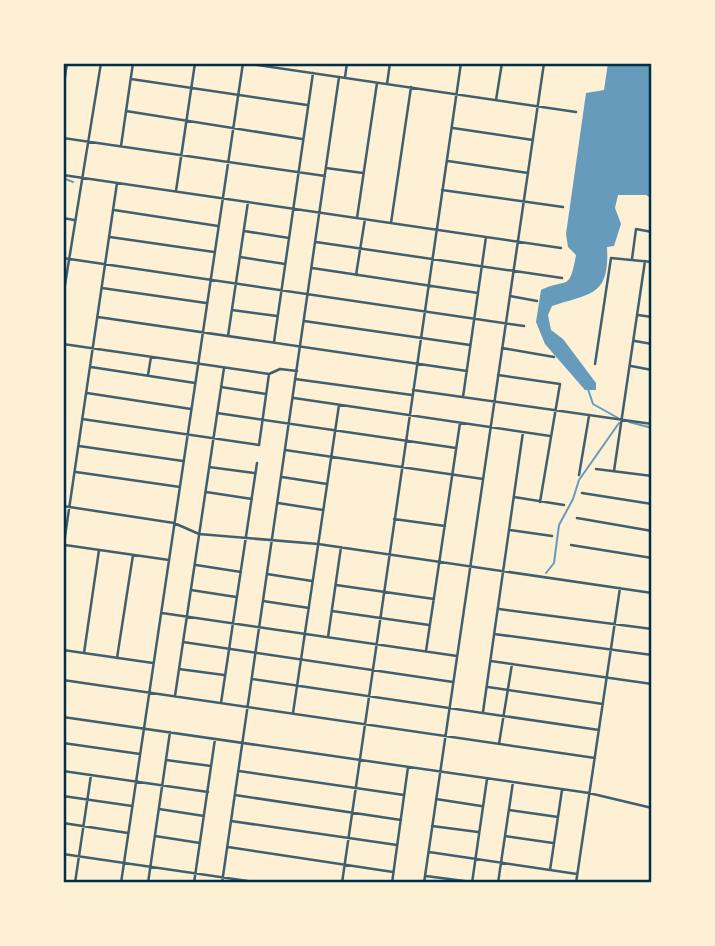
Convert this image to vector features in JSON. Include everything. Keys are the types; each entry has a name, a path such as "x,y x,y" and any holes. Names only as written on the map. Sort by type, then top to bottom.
{"street":[{"path":"63,297 101,63"},
{"path":"121,146 133,63"},
{"path":"176,191 195,63"},
{"path":"121,883 243,63 576,112"},
{"path":"345,78 347,63"},
{"path":"387,84 390,63"},
{"path":"342,883 461,63"},
{"path":"496,100 502,63"},
{"path":"424,883 544,63"},
{"path":"63,90 65,64"},
{"path":"274,342 313,73"},
{"path":"222,883 339,77"},
{"path":"131,79 309,105"},
{"path":"357,218 377,83"},
{"path":"390,223 411,88"},
{"path":"126,111 304,139"},
{"path":"452,128 533,140"},
{"path":"63,138 325,176"},
{"path":"447,161 528,173"},
{"path":"326,168 363,173"},
{"path":"63,174 561,248"},
{"path":"63,550 118,183"},
{"path":"442,190 563,207"},
{"path":"228,336 248,202"},
{"path":"113,210 218,226"},
{"path":"63,218 74,220"},
{"path":"356,275 365,219"},
{"path":"632,259 636,229 652,232"},
{"path":"244,231 289,238"},
{"path":"110,237 214,252"},
{"path":"463,397 486,237"},
{"path":"315,242 562,278"},
{"path":"595,364 609,261 614,256 652,262"},
{"path":"240,257 285,264"},
{"path":"63,258 524,326"},
{"path":"614,471 645,261"},
{"path":"312,268 478,293"},
{"path":"102,288 207,304"},
{"path":"510,296 537,301"},
{"path":"232,310 277,316"},
{"path":"638,315 652,317"},
{"path":"98,317 467,371"},
{"path":"304,321 470,345"},
{"path":"635,341 652,344"},
{"path":"63,344 269,374 280,369 296,371"},
{"path":"502,348 554,357"},
{"path":"148,376 151,357"},
{"path":"631,366 652,370"},
{"path":"90,367 195,383"},
{"path":"175,696 223,368"},
{"path":"82,419 259,445 269,374"},
{"path":"498,374 560,384 540,502"},
{"path":"295,379 412,395"},
{"path":"221,387 267,394"},
{"path":"413,390 652,424"},
{"path":"86,393 191,409"},
{"path":"293,398 551,436"},
{"path":"293,713 339,405"},
{"path":"217,413 456,448"},
{"path":"579,475 589,415"},
{"path":"426,652 460,423"},
{"path":"483,712 523,432"},
{"path":"79,446 183,461"},
{"path":"285,450 483,479"},
{"path":"221,703 257,463"},
{"path":"209,467 255,474"},
{"path":"596,469 652,476"},
{"path":"75,472 180,487"},
{"path":"281,477 327,484"},
{"path":"205,492 251,499"},
{"path":"582,493 652,504"},
{"path":"514,497 564,505"},
{"path":"277,503 323,510"},
{"path":"63,506 174,523 199,534 318,544 652,593"},
{"path":"577,518 652,531"},
{"path":"394,519 444,526"},
{"path":"509,530 552,536"},
{"path":"64,544 169,560"},
{"path":"571,545 652,558"},
{"path":"328,637 341,547"},
{"path":"84,653 99,550"},
{"path":"117,658 133,555"},
{"path":"194,565 241,572"},
{"path":"267,574 313,581"},
{"path":"335,585 434,599"},
{"path":"576,883 620,588"},
{"path":"191,590 237,597"},
{"path":"263,601 309,608"},
{"path":"498,609 652,629"},
{"path":"332,611 430,625"},
{"path":"161,613 457,656"},
{"path":"494,634 652,655"},
{"path":"183,642 453,682"},
{"path":"63,650 153,663"},
{"path":"491,661 652,684"},
{"path":"499,744 512,664"},
{"path":"179,669 225,676"},
{"path":"252,678 599,730"},
{"path":"63,680 594,758"},
{"path":"487,687 603,704"},
{"path":"63,717 589,793 652,808"},
{"path":"148,883 170,732"},
{"path":"194,883 215,739"},
{"path":"63,743 140,754"},
{"path":"166,760 211,766"},
{"path":"391,883 408,767"},
{"path":"63,771 208,792"},
{"path":"239,771 404,795"},
{"path":"75,883 91,775"},
{"path":"425,876 472,883 487,778"},
{"path":"498,883 513,782"},
{"path":"550,870 562,789"},
{"path":"235,795 401,820"},
{"path":"63,796 132,806"},
{"path":"436,799 482,806"},
{"path":"159,809 204,816"},
{"path":"509,810 558,817"},
{"path":"231,821 397,845"},
{"path":"63,823 128,833"},
{"path":"432,826 479,832"},
{"path":"155,836 200,843"},
{"path":"505,836 554,843"},
{"path":"228,847 393,872"},
{"path":"429,852 577,874"},
{"path":"63,854 261,883"}],"water":[{"path":"608,63 652,63 652,199 646,195 618,195 615,208 621,224 614,246 607,247 607,263 601,284 587,295 552,306 548,315 551,330 563,339 596,383 596,390 585,390 545,344 536,322 541,290 566,282 574,267 576,255 568,247 566,234 586,93 604,90"}],"waterway":[{"path":"63,178 73,182"},
{"path":"588,389 593,404 618,418"},
{"path":"629,422 652,428"},
{"path":"546,573 554,563 559,525 573,499 579,480 619,423"}]}
